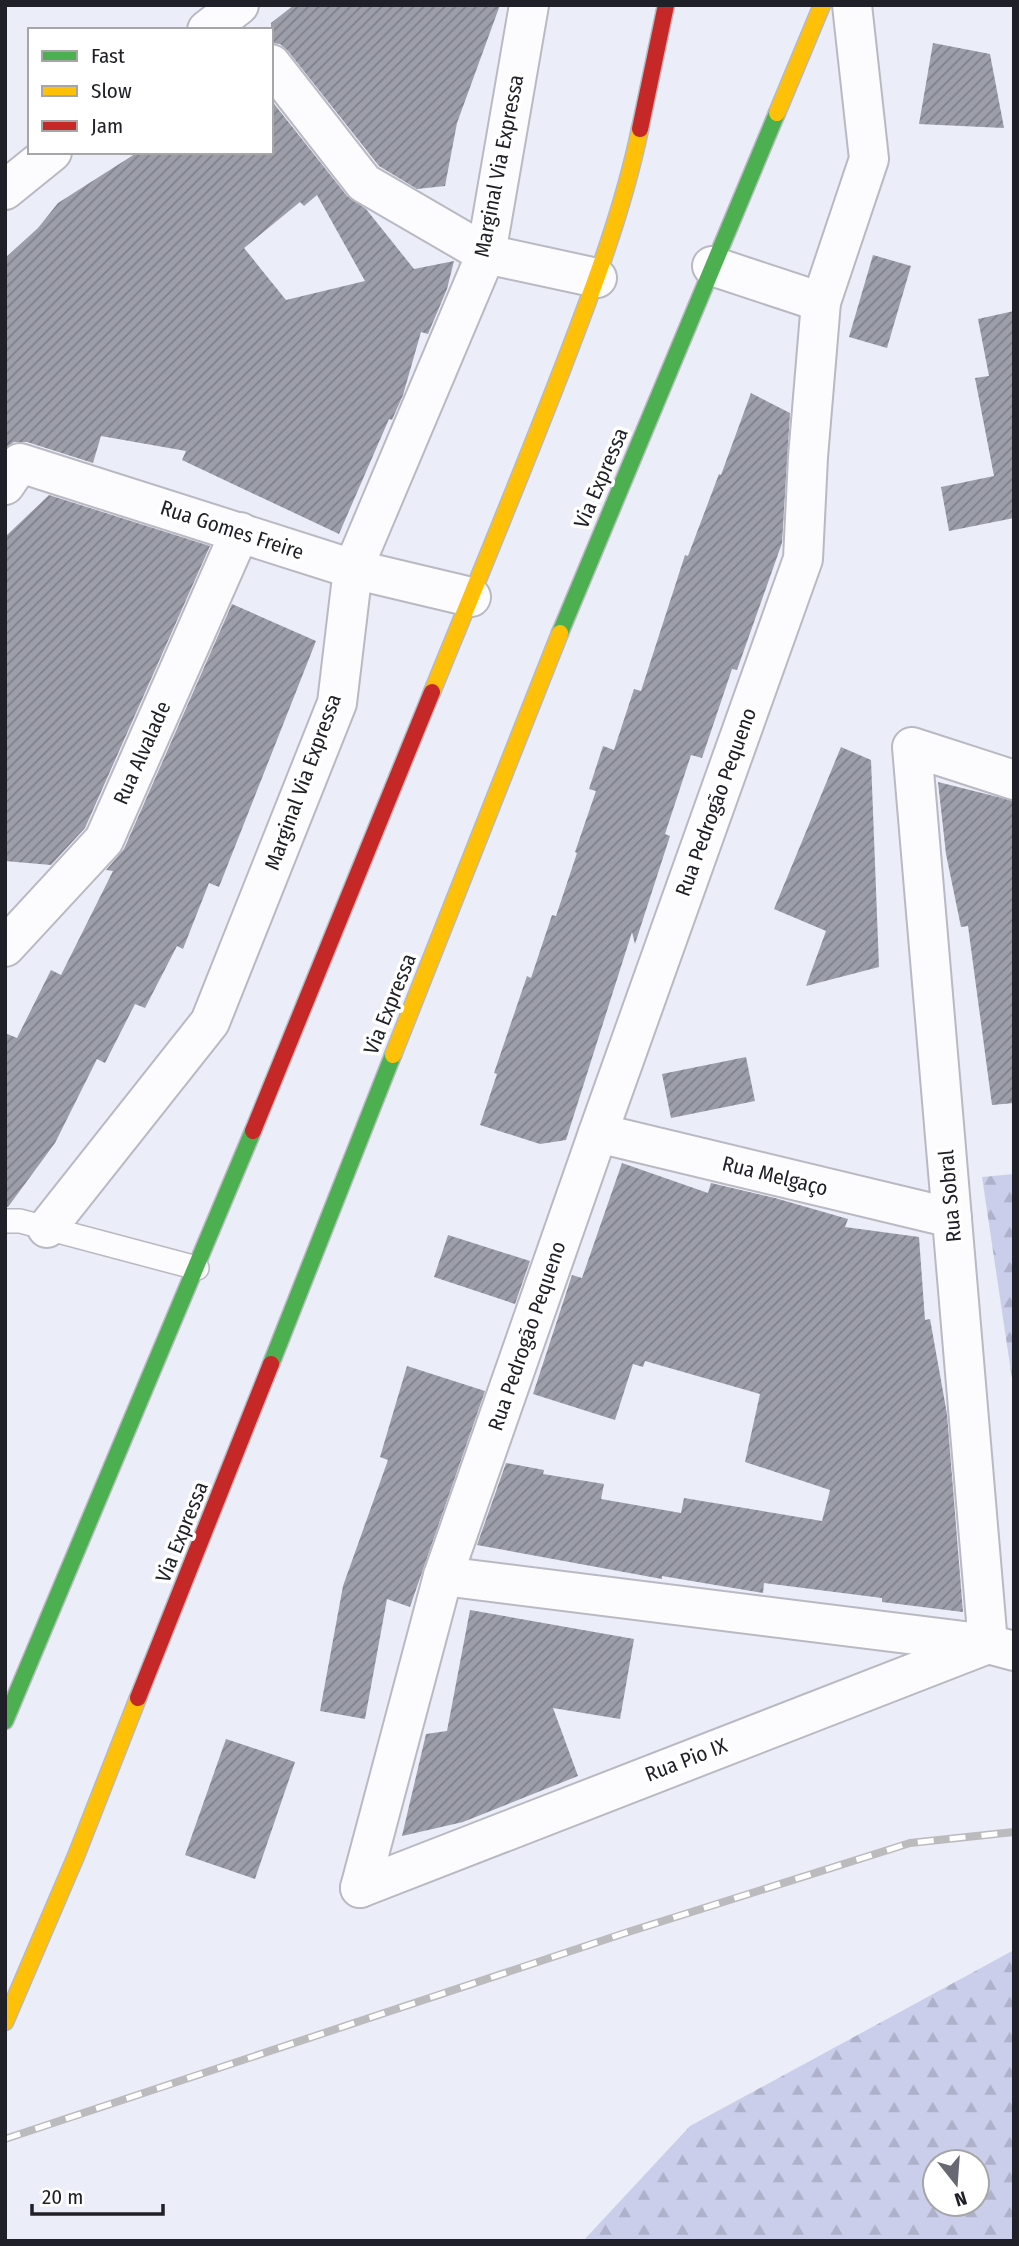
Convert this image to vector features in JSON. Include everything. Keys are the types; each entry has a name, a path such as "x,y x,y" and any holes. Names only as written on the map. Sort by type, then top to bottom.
{"highway":[{"path":"5,1721 197,1268 471,597 597,278 631,173 666,5"},
{"name":"Via Expressa","path":"5,2022 76,1856 561,631 822,5"}],"street":[{"name":"Marginal Via Expressa","path":"47,1228 210,1022 337,703 352,569 486,254 529,5"},
{"name":"Rua Pedrogão Pequeno","path":"360,1888 443,1576 803,559 808,457 821,302 869,159 852,5"},
{"path":"273,67 364,183 486,254 597,278"},
{"path":"5,190 50,154"},
{"path":"712,266 821,302"},
{"name":"Rua Gomes Freire","path":"5,485 20,463 352,569 471,597"},
{"name":"Rua Alvalade","path":"6,943 104,841 240,532"},
{"name":"Rua Sobral","path":"1001,1647 952,1218 912,747 1014,780"},
{"name":"Rua Melgaço","path":"598,1133 952,1218"},
{"path":"443,1576 1001,1647"},
{"name":"Rua Pio IX","path":"360,1888 395,1872 1001,1647"}],"lane":[{"path":"5,1221 20,1221 197,1268"}],"green space":[{"path":"1014,1174 1014,1392 982,1177"},
{"path":"1014,1950 1014,2241 583,2241 690,2126"}],"building":[{"path":"294,5 500,5 457,123 445,186 417,189 379,166 288,51 280,44 273,43 271,23"},
{"path":"933,43 990,54 1004,128 919,124"},
{"path":"273,103 347,196 366,209 414,269 454,261 447,289 428,334 421,332 403,395 392,420 389,419 339,534 182,460 186,451 101,436 93,463 27,442 14,442 5,448 5,258 38,228 58,203 135,154 273,154","holes":["317,195 365,281 286,300 244,248 300,202 304,206"]},
{"path":"873,255 911,266 887,348 849,337"},
{"path":"1014,311 1014,518 949,531 941,487 994,476 975,378 989,376 978,319"},
{"path":"751,393 790,413 782,543 737,670 732,669 702,758 691,755 665,834 670,836 635,944 632,932 566,1140 540,1144 480,1125 497,1074 494,1073 527,976 531,978 577,853 575,852 596,791 589,789 603,746 614,750 634,689 641,691 685,555 688,556 719,474 721,475"},
{"path":"49,495 210,546 85,828 51,865 5,861 5,537"},
{"path":"232,604 316,641 219,887 209,883 183,949 177,946 145,1008 135,1004 105,1063 97,1059 55,1143 8,1207 5,1207 5,1033 17,1038 51,970 61,975 113,871 106,870 124,849"},
{"path":"841,747 871,760 879,967 806,986 826,931 774,909"},
{"path":"938,782 1014,801 1014,1103 992,1105 968,926 961,927 946,854"},
{"path":"746,1057 755,1101 671,1118 662,1074"},
{"path":"622,1163 708,1193 711,1183 848,1219 845,1227 919,1237 925,1320 930,1319 947,1414 963,1612 882,1602 882,1598 764,1583 763,1593 662,1576 662,1579 477,1545 506,1463 544,1470 543,1474 604,1484 601,1499 681,1513 684,1498 822,1521 830,1490 745,1462 760,1394 645,1361 643,1367 633,1364 615,1420 533,1394 572,1275 582,1278"},
{"path":"448,1235 530,1261 515,1304 434,1277"},
{"path":"407,1366 485,1391 410,1607 387,1599 365,1719 320,1711 343,1586 388,1460 380,1457"},
{"path":"470,1610 634,1639 620,1719 553,1708 578,1776 463,1822 402,1836 426,1734 447,1731"},
{"path":"226,1739 295,1762 255,1879 185,1855"}],"railway":[{"path":"5,2139 628,1932 910,1843 1014,1832"}],"traffic: fast":[{"path":"560,633 777,113"},
{"path":"271,1364 393,1055"},
{"path":"5,1721 253,1131"}],"traffic: slow":[{"path":"777,113 822,5"},
{"path":"432,692 585,308 616,220 640,129"},
{"path":"393,1055 560,633"},
{"path":"5,2022 76,1856 138,1698"}],"traffic: jam":[{"path":"640,129 666,5"},
{"path":"253,1131 432,692"},
{"path":"138,1698 271,1364"}]}
